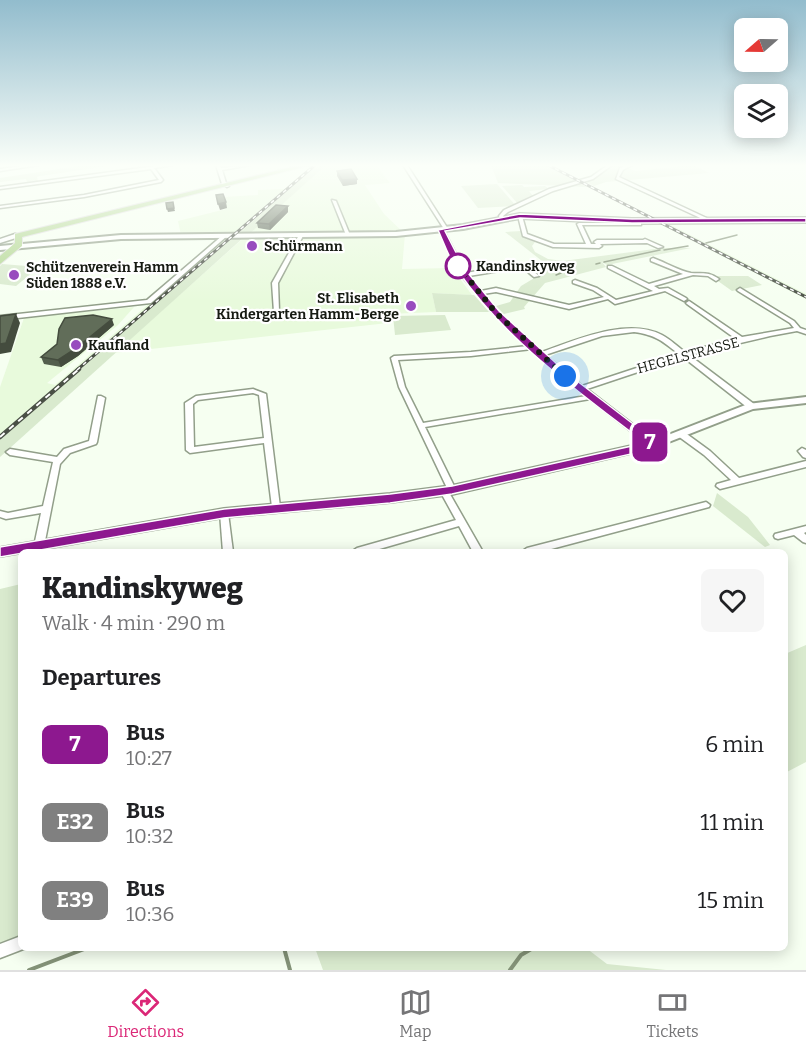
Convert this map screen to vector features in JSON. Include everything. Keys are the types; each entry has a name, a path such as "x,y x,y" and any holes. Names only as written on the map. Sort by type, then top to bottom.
{"main road":[{"path":"0,241 126,210"},
{"path":"0,261 16,247 20,241 18,236"}],"street":[{"path":"338,210 348,235"},
{"path":"432,210 464,275 478,293 532,347 581,389 654,445"},
{"path":"502,218 501,216 508,210"},
{"path":"688,210 711,221"},
{"path":"520,216 525,235 553,245 645,242 645,240 660,247"},
{"path":"0,248 121,237 396,234 443,229 520,216 632,221 806,220"},
{"path":"588,244 579,224 639,224"},
{"path":"0,318 149,302 225,236"},
{"path":"276,311 275,283 301,236"},
{"path":"598,244 603,255"},
{"path":"653,260 691,275"},
{"path":"464,275 517,266 525,267 536,276"},
{"path":"610,267 658,291"},
{"path":"649,286 691,275 709,273 716,279"},
{"path":"575,282 595,289 615,302"},
{"path":"658,284 742,340"},
{"path":"598,300 605,305 666,289"},
{"path":"478,293 496,290 569,307 609,297"},
{"path":"740,290 806,332"},
{"path":"541,354 635,329 658,335 751,406"},
{"name":"HEGELSTRASSE","path":"581,389 650,363 742,340 798,329"},
{"path":"476,549 461,522 422,425 402,387 394,358 471,354 532,347"},
{"path":"267,440 195,451 188,447 189,403 191,400 253,391 261,393 276,507"},
{"path":"422,425 591,397"},
{"path":"39,546 57,460 72,449 93,442 101,398"},
{"path":"20,549 224,513 366,501 448,490 654,445 751,406 806,400"},
{"path":"681,434 707,453 737,481"},
{"path":"10,452 57,460"},
{"path":"720,486 806,464"},
{"path":"538,549 706,505"},
{"path":"0,514 6,516 46,509"},
{"path":"224,513 228,549"},
{"path":"367,549 461,522"},
{"path":"778,536 801,530 806,540"},
{"path":"0,552 18,549"},
{"path":"0,951 18,944"}],"shaded area":[{"path":"221,210 264,210 236,235 181,235 178,221"},
{"path":"265,210 276,210 247,236 237,235"},
{"path":"275,210 382,210 405,234 402,269 452,268 472,295 432,293 436,312 388,314 388,323 114,353"},
{"path":"663,221 806,294 806,299 656,222"},
{"path":"521,231 523,237 535,242 532,246 535,252 548,259 563,261 662,248 691,248 607,265 602,262 606,267 545,283 524,307 525,309 504,314 496,306 510,302 521,286 551,268 505,232"},
{"path":"225,238 232,238 0,439 0,387 24,318 134,307 118,325 47,383 55,385"},
{"path":"232,238 243,238 0,457 0,439"},
{"name":"Schützenverein Hamm Süden 1888 e.V.","path":"2,264 39,267 16,286 0,284"},
{"path":"717,276 748,276 762,285 732,291 718,281"},
{"path":"432,293 474,295 489,312 436,312"},
{"path":"445,315 451,330 395,335 393,316"},
{"path":"717,493 748,517 770,545 765,547 713,506"},
{"path":"18,585 18,941 0,947 0,589"},
{"path":"806,645 806,762 788,771 788,653"},
{"path":"316,951 590,951 607,964 666,970 323,970"}],"building":[{"path":"270,210 283,210 269,224 257,223"},
{"path":"16,314 6,343 0,344 0,316"},
{"path":"93,315 112,319 58,360 41,357 57,344 59,329 65,318"}],"waterway":[{"path":"706,243 737,235"},
{"path":"664,250 688,246"},
{"path":"604,262 660,250"},
{"path":"596,264 600,263"},
{"path":"556,275 561,273"},
{"path":"29,970 79,951"},
{"path":"285,951 290,970"},
{"path":"510,970 521,955 528,951"}],"railway":[{"path":"77,370 262,210"},
{"path":"636,210 806,297"},
{"path":"0,437 79,369"}],"bus line":[{"name":"7","path":"0,552 224,513 366,501 452,490 654,445 565,376 496,313 460,269 441,230 520,216 632,221 806,220"}],"place":[{"name":"Schürmann","path":"252,246"},
{"name":"Kandinskyweg","path":"458,266"},
{"name":"Schützenverein Hamm Süden 1888 e.V.","path":"14,275"},
{"name":"St. Elisabeth Kindergarten Hamm-Berge","path":"411,306"},
{"name":"Kaufland","path":"76,345"}],"route":[{"path":"458,266 496,313 565,376"}]}
